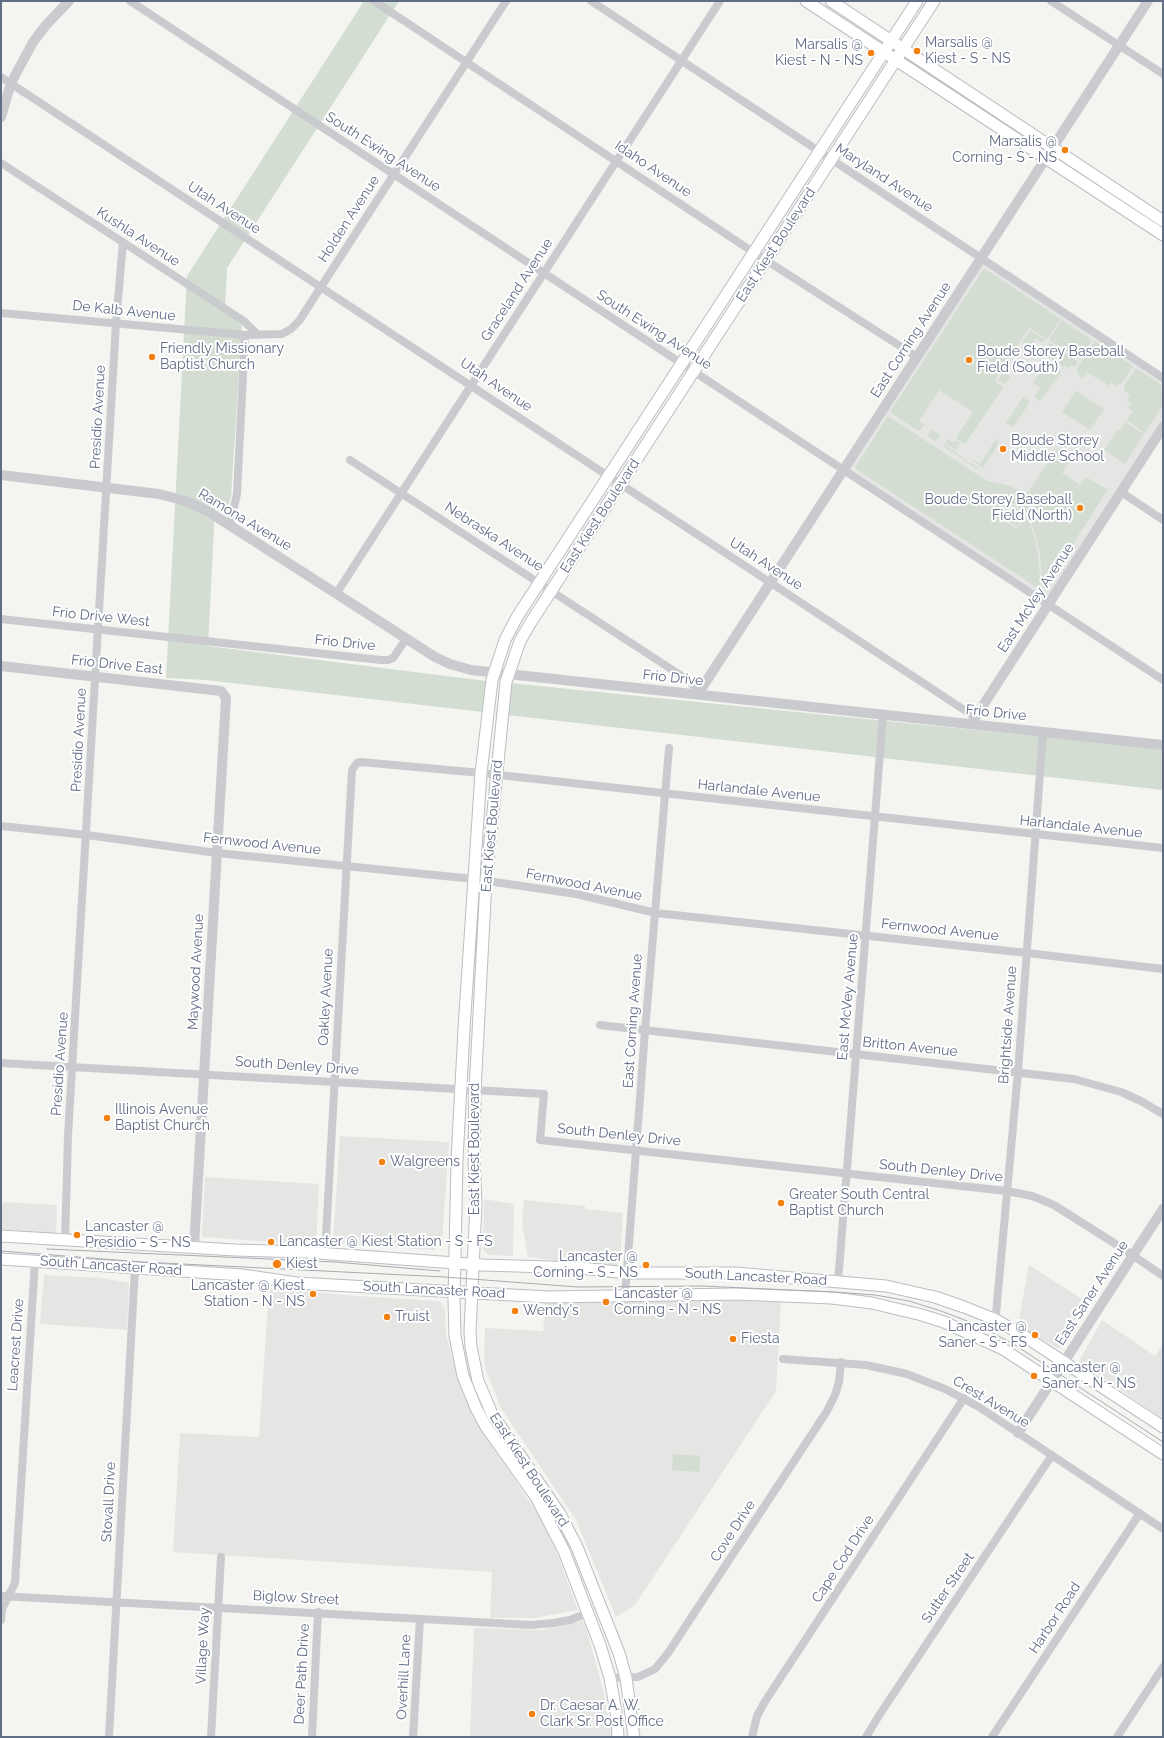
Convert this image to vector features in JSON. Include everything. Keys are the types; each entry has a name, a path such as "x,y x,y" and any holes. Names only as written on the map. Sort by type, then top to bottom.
{"main road":[{"path":"806,1 883,53 1163,221"},
{"path":"831,1 903,48 1163,234"},
{"name":"East Kiest Boulevard","path":"618,1737 617,1718 610,1678 600,1645 564,1551 536,1497 485,1425 476,1408 463,1376 456,1347 454,1262 460,1090 481,774 489,697 494,673 508,634 917,1"},
{"name":"East Kiest Boulevard","path":"634,1737 626,1678 617,1646 577,1546 560,1514 492,1414 478,1381 471,1346 476,1194 474,1159 475,1090 486,881 504,694 508,674 520,641 551,591 934,1"},
{"name":"South Lancaster Road","path":"1,1236 474,1264 581,1268 627,1272 735,1273 886,1286 911,1291 964,1307 994,1319 1021,1334 1163,1428"},
{"name":"South Lancaster Road","path":"1,1259 35,1260 242,1275 297,1283 548,1297 737,1294 832,1298 878,1304 922,1315 989,1341 1163,1454"},
{"path":"588,1613 602,1608"}],"street":[{"path":"1,117 11,84 33,42 69,1"},
{"name":"South Ewing Avenue","path":"130,1 1163,680"},
{"name":"Idaho Avenue","path":"374,1 617,160 766,260 917,357"},
{"name":"Holden Avenue","path":"245,335 282,334 291,329 299,321 506,1"},
{"name":"Maryland Avenue","path":"591,1 1163,378"},
{"name":"Graceland Avenue","path":"336,594 720,1"},
{"path":"1051,1 1163,74"},
{"name":"East Corning Avenue","path":"698,694 1148,1"},
{"name":"Utah Avenue","path":"1,77 772,582 973,720"},
{"name":"Kushla Avenue","path":"1,163 244,321 258,335"},
{"name":"Presidio Avenue","path":"65,1240 68,1136 108,486 116,323 123,242"},
{"name":"De Kalb Avenue","path":"1,313 245,335"},
{"path":"230,525 237,494 245,335"},
{"name":"East McVey Avenue","path":"973,720 1163,427"},
{"name":"Nebraska Avenue","path":"350,460 692,682 698,694"},
{"name":"Ramona Avenue","path":"1,475 108,486 173,496 209,512 406,639"},
{"path":"1121,492 1163,520"},
{"name":"Frio Drive West","path":"1,619 198,641"},
{"name":"Frio Drive","path":"198,641 388,660 393,658 406,639 435,657 450,664 471,670 883,714 973,720 1043,732 1163,745"},
{"name":"Frio Drive East","path":"1,666 221,690 226,698"},
{"name":"Maywood Avenue","path":"194,1248 226,698"},
{"name":"East McVey Avenue","path":"838,1282 867,935 883,714"},
{"name":"Brightside Avenue","path":"994,1319 996,1314 1018,1072 1043,732"},
{"name":"East Corning Avenue","path":"625,1296 645,1031 669,748"},
{"name":"Harlandale Avenue","path":"354,766 361,762 496,775 876,816 1036,836 1163,848"},
{"name":"Oakley Avenue","path":"325,1254 346,866 352,770 354,766"},
{"name":"Fernwood Avenue","path":"1,826 87,835 217,853 474,879 576,894 656,913 867,935 1163,969"},
{"name":"Britton Avenue","path":"600,1025 1061,1077 1098,1085 1127,1095 1163,1114"},
{"name":"South Denley Drive","path":"1,1063 544,1094 540,1140 1007,1191 1032,1196 1054,1205 1075,1217 1163,1276"},
{"name":"East Saner Avenue","path":"1018,1433 1163,1209"},
{"name":"Leacrest Drive","path":"1,1620 5,1596 14,1583 35,1260"},
{"name":"Stovall Drive","path":"109,1737 135,1268"},
{"name":"Crest Avenue","path":"783,1359 866,1364 907,1374 929,1382 964,1398 1163,1529"},
{"name":"Cove Drive","path":"610,1678 638,1677 655,1669 668,1653 827,1411 836,1395 841,1362"},
{"name":"Cape Cod Drive","path":"752,1737 757,1716 764,1703 964,1398"},
{"name":"Sutter Street","path":"866,1737 1052,1455"},
{"name":"Harbor Road","path":"992,1737 1140,1513"},
{"name":"Village Way","path":"210,1737 221,1557"},
{"name":"Biglow Street","path":"5,1596 318,1612 531,1625 558,1622 588,1613"},
{"name":"Deer Path Drive","path":"312,1737 318,1612"},
{"name":"Overhill Lane","path":"413,1737 420,1618"},
{"path":"1117,1737 1163,1666"}],"shaded area":[{"path":"364,1 399,1 227,268 225,312 242,324 231,497 225,514 215,508 208,646 486,681 483,712 206,680 166,678 187,276"},
{"name":"Boude Storey Middle School","path":"982,258 1163,378 1163,428 1049,605 843,470"},
{"path":"985,269 1061,319 1047,339 1029,328 995,380 997,382 996,384 1002,385 1001,387 1003,388 965,444 957,439 957,436 973,412 939,390 919,421 925,425 918,431 890,412"},
{"path":"1062,320 1092,340 1080,360 1049,340"},
{"path":"1030,330 1046,340 1041,342 1036,339 1031,346 1022,342"},
{"path":"1095,341 1133,366 1121,385 1119,384 1117,386 1111,382 1109,386 1087,372 1083,378 1078,375 1079,372 1076,370"},
{"path":"1049,342 1078,362 1075,367 1072,365 1067,369 1067,366 1063,367 1049,357 1053,351 1048,347"},
{"path":"1021,344 1004,372 1010,377 1006,384 1003,383 998,380"},
{"path":"1046,362 1061,372 1040,401 1034,397 1040,388 1033,383"},
{"path":"1136,368 1163,386 1163,405 1145,433 1127,420 1133,411 1128,408 1131,403 1127,401 1130,394 1124,391 1125,389 1123,387"},
{"path":"1076,391 1104,409 1090,430 1062,412"},
{"path":"1023,397 1030,402 1013,427 1006,423"},
{"path":"888,416 987,481 1011,486 1026,495 1059,447 1056,445 1065,431 1071,435 1058,454 1069,462 1062,473 1080,485 1086,477 1106,489 1109,488 1043,590 1040,553 1029,513 1012,503 1002,519 1017,529 1027,516 1038,554 1041,590 856,469 856,466"},
{"path":"1125,422 1144,434 1125,464 1104,450 1117,430 1120,431"},
{"path":"931,429 941,435 935,441 928,436"},
{"path":"947,439 952,442 956,441 960,443 956,450 945,443"},
{"path":"996,439 998,441 996,448 983,468 972,461 973,460 980,464"},
{"path":"944,444 970,463 972,461 971,463 981,470 943,446"},
{"path":"1013,505 1025,514 1017,527 1004,518"},
{"path":"510,683 1163,749 1163,790 507,715"},
{"path":"340,1136 449,1142 442,1243 434,1250 333,1243"},
{"path":"205,1177 319,1184 316,1245 202,1237"},
{"path":"484,1199 514,1204 513,1256 489,1255 483,1250"},
{"path":"524,1200 585,1206 585,1209 623,1213 620,1262 616,1266 581,1264 528,1257 522,1222"},
{"path":"1,1202 57,1205 56,1234 1,1229"},
{"path":"1029,1265 1090,1304 1059,1349 1018,1325"},
{"path":"44,1275 101,1278 129,1283 127,1330 40,1324"},
{"path":"269,1288 439,1301 445,1308 446,1335 462,1392 475,1420 543,1522 557,1553 578,1610 534,1618 490,1618 492,1572 173,1552 180,1433 259,1437"},
{"path":"546,1299 678,1299 781,1302 776,1391 635,1605 616,1617 576,1520 501,1408 484,1362 485,1328 543,1331"},
{"path":"1102,1320 1155,1356 1163,1344 1163,1420 1079,1361"},
{"path":"673,1454 700,1456 699,1472 672,1470"},
{"path":"582,1621 585,1624 603,1689 612,1737 470,1737 474,1628 541,1630"}],"tram line":[{"path":"47,1249 335,1262 440,1271"},
{"path":"1,1251 142,1262 445,1277 578,1287 701,1286 875,1295 909,1301 980,1326 1015,1345 1163,1442"}],"place":[{"name":"Marsalis @ Kiest - S - NS","path":"917,51"},
{"name":"Marsalis @ Kiest - N - NS","path":"871,53"},
{"name":"Marsalis @ Corning - S - NS","path":"1065,150"},
{"name":"Friendly Missionary Baptist Church","path":"152,357"},
{"name":"Boude Storey Baseball Field (South)","path":"969,360"},
{"name":"Boude Storey Middle School","path":"1003,449"},
{"name":"Boude Storey Baseball Field (North)","path":"1080,508"},
{"name":"Illinois Avenue Baptist Church","path":"107,1118"},
{"name":"Walgreens","path":"382,1162"},
{"name":"Greater South Central Baptist Church","path":"781,1203"},
{"name":"Lancaster @ Presidio - S - NS","path":"77,1235"},
{"name":"Lancaster @ Kiest Station - S - FS","path":"271,1242"},
{"name":"Kiest","path":"277,1264"},
{"name":"Lancaster @ Corning - S - NS","path":"646,1265"},
{"name":"Lancaster @ Kiest Station - N - NS","path":"313,1294"},
{"name":"Lancaster @ Corning - N - NS","path":"606,1302"},
{"name":"Wendy's","path":"515,1311"},
{"name":"Truist","path":"387,1317"},
{"name":"Lancaster @ Saner - S - FS","path":"1035,1335"},
{"name":"Fiesta","path":"733,1339"},
{"name":"Lancaster @ Saner - N - NS","path":"1034,1376"},
{"name":"Dr. Caesar A. W. Clark Sr. Post Office","path":"532,1714"}]}
